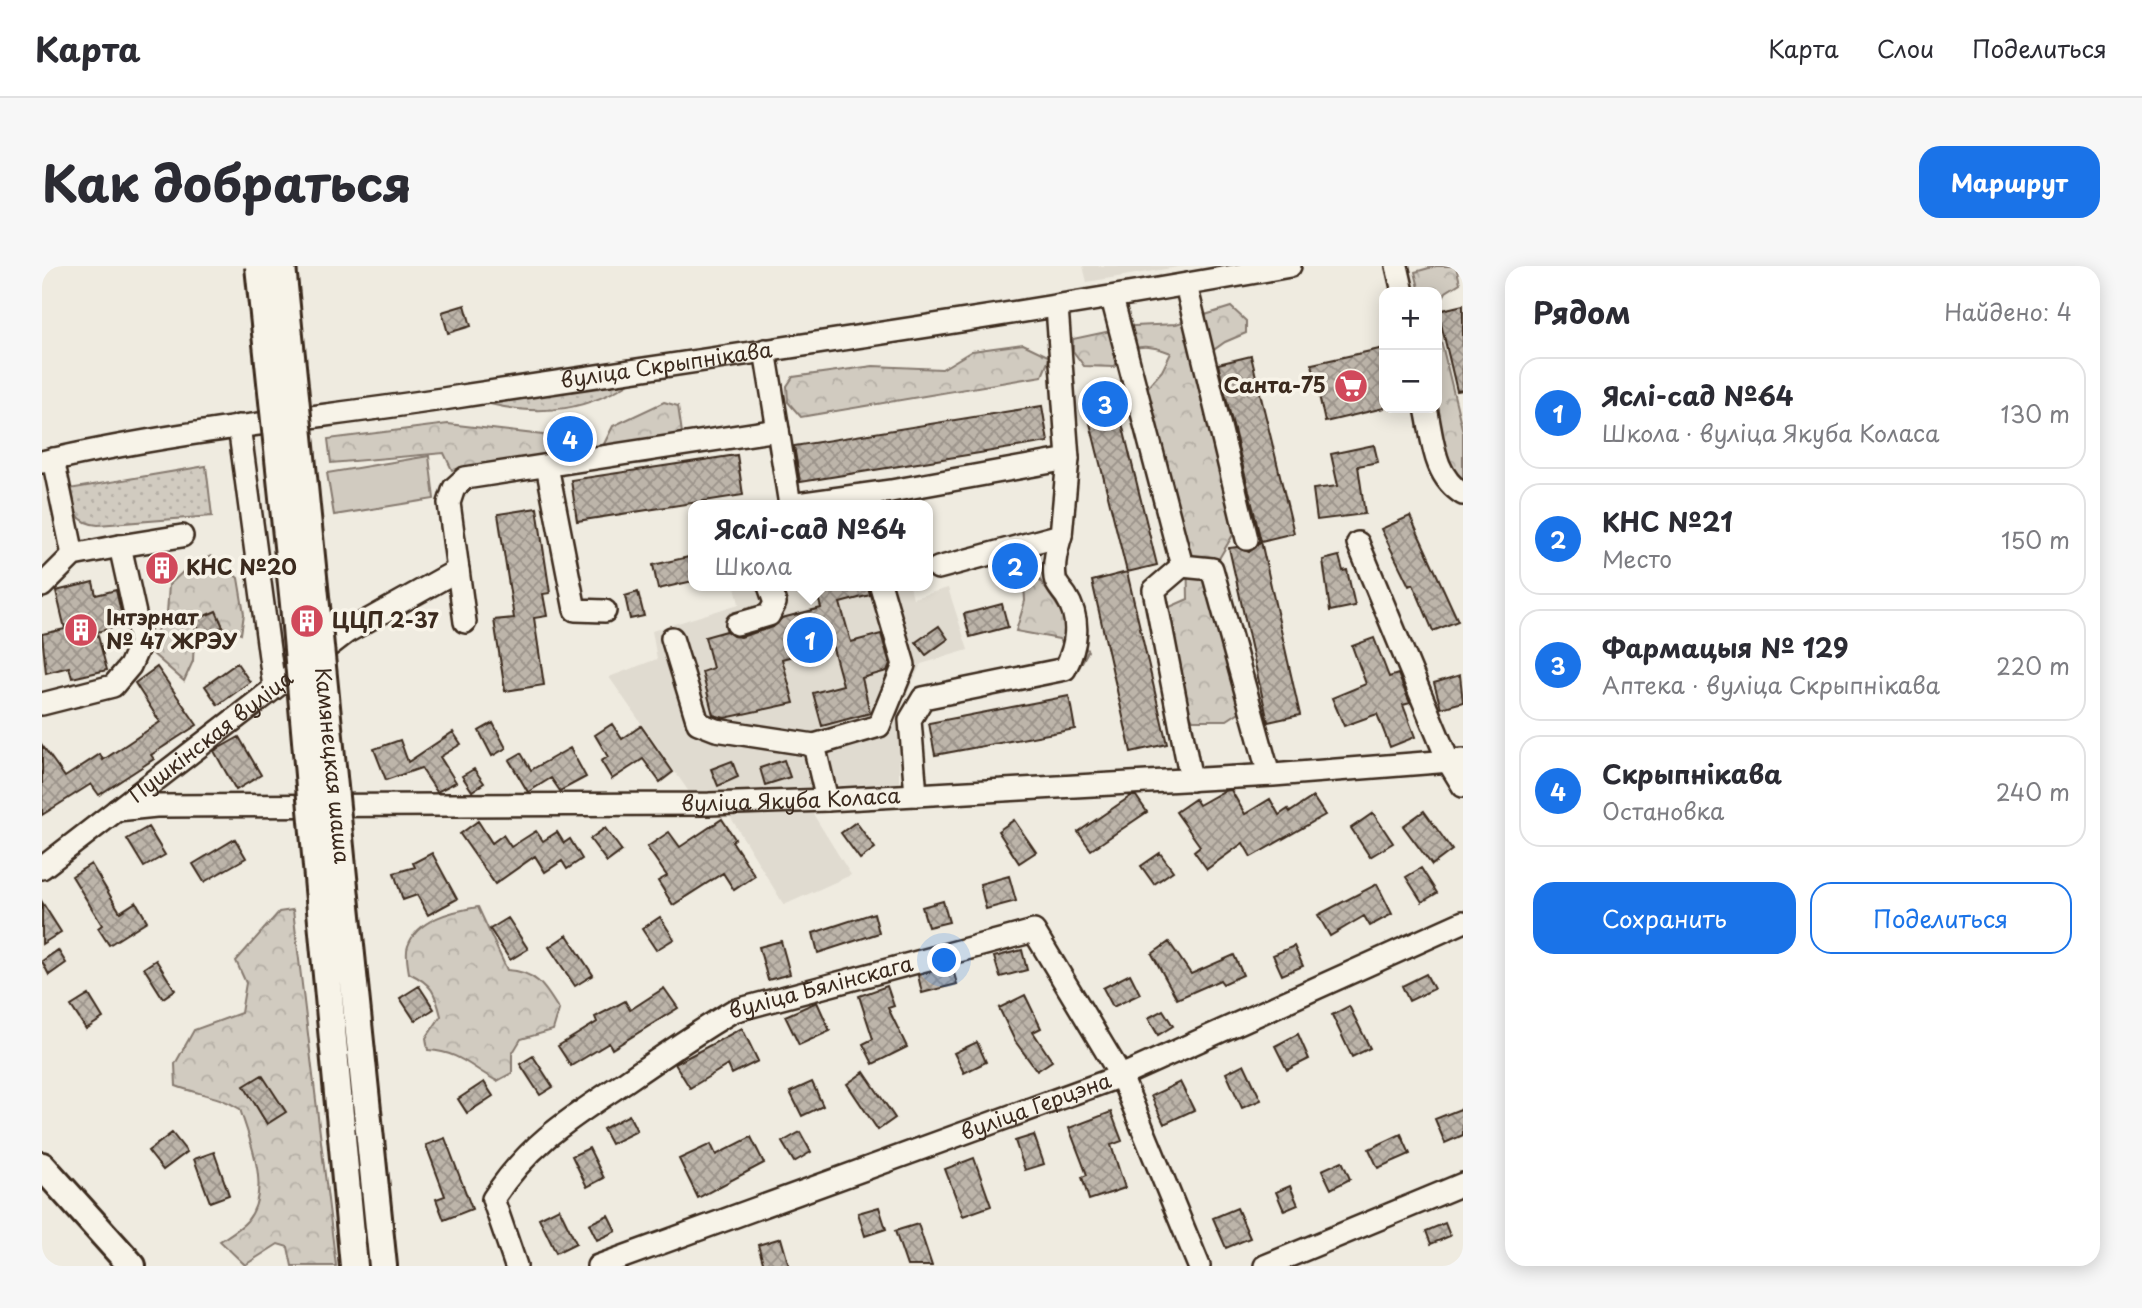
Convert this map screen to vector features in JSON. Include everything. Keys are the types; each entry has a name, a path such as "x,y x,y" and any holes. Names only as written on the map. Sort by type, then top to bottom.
{"main road":[{"name":"Камянецкая шаша","path":"259,266 294,604 383,1266"},
{"name":"Камянецкая шаша","path":"282,266 331,888 354,1266"},
{"path":"42,1166 132,1266"}],"street":[{"name":"вуліца Скрыпнікава","path":"48,460 239,426 1057,307 1290,266"},
{"path":"1397,266 1402,287"},
{"path":"1186,285 1247,539"},
{"path":"1112,298 1182,566"},
{"path":"916,795 910,720 923,698 1065,669 1074,651 1076,623 1068,599 1055,581 1054,558 1061,535 1068,459 1057,307"},
{"path":"765,350 789,500"},
{"path":"1427,413 1439,467 1450,484 1463,494"},
{"path":"239,426 274,687"},
{"path":"465,621 449,503 454,488 465,478 778,430"},
{"path":"826,500 1068,459"},
{"path":"48,460 74,555"},
{"path":"547,466 575,610 605,611"},
{"path":"938,568 1061,535"},
{"path":"42,586 74,555 182,536"},
{"path":"1359,543 1456,762 1463,786"},
{"path":"42,704 113,686 130,666 141,641 120,546"},
{"path":"1191,780 1153,590 1182,566 1212,569 1269,775"},
{"name":"Пушкінская вуліца","path":"42,868 346,632 458,570"},
{"path":"737,625 769,615 775,603 771,591"},
{"path":"672,638 698,723 716,730 814,745 879,726 904,665 882,591"},
{"path":"814,745 827,800"},
{"name":"вуліца Якуба Коласа","path":"117,810 156,806 709,804 827,800 1456,762"},
{"name":"вуліца Герцэна","path":"598,1266 1121,1076 1463,922"},
{"name":"вуліца Бялінскага","path":"516,1266 493,1199 513,1168 547,1135 733,1011 1034,931 1121,1076 1199,1266"},
{"path":"1265,1266 1463,1184"}],"shaded area":[{"path":"1083,266 1184,266 1087,282"},
{"path":"948,588 968,650 921,664 899,711 899,783 689,792 609,677 657,659 652,631 739,604 736,591 911,591 913,598"},
{"path":"810,809 851,875 784,905 728,813"}],"green space":[{"path":"1436,266 1456,266 1460,283 1446,292 1442,299 1442,287 1419,287 1415,272"},
{"path":"1231,307 1246,321 1246,333 1225,342 1197,362 1240,523 1217,562 1256,701 1227,720 1193,720 1185,707 1165,609 1188,599 1187,549 1146,389 1162,371 1171,353 1139,347 1126,353 1114,367 1084,366 1073,351 1073,339 1134,326 1176,324"},
{"path":"1023,344 1050,357 1042,376 801,417 788,402 787,386 793,377 873,366 942,369 972,351"},
{"path":"1442,345 1463,432 1463,485 1451,477 1435,413 1442,413"},
{"path":"634,380 600,398 565,408 529,410 490,404"},
{"path":"664,402 678,406 685,453 646,463 608,466 604,444 613,426"},
{"path":"448,424 543,435 556,454 452,470 444,453 331,463 328,439"},
{"path":"429,456 434,499 334,515 327,473"},
{"path":"206,466 212,516 98,525 80,518 72,503 69,489"},
{"path":"211,556 238,578 244,614 241,634 223,627 216,611 195,620 193,661 184,681 152,653 155,634 167,613 169,585 187,568"},
{"path":"1035,573 1088,651 1080,666 1059,639 1016,631 1025,601 1024,584"},
{"path":"478,907 507,970 533,977 559,1010 553,1030 521,1039 512,1054 512,1073 497,1081 457,1057 428,1050 426,1038 441,1016 431,990 423,981 409,973 407,960 407,949 419,929 447,914"},
{"path":"293,910 336,1266 292,1266 288,1247 278,1244 245,1265 220,1241 244,1224 254,1209 258,1181 253,1151 240,1109 216,1098 176,1086 175,1064 194,1030 241,1013 246,983 236,961 279,912"}],"building":[{"path":"465,305 471,326 448,333 442,312"},
{"path":"1463,305 1463,390 1457,391 1442,328 1442,310"},
{"name":"Санта-75","path":"1379,349 1379,409 1325,422 1312,364"},
{"path":"1251,356 1294,533 1261,541 1218,364"},
{"path":"1114,391 1157,565 1127,572 1084,399"},
{"path":"1042,406 1048,442 800,482 794,446"},
{"path":"1374,445 1378,462 1358,466 1365,514 1317,520 1313,489 1338,486 1331,454"},
{"path":"737,455 743,495 688,500 688,504 577,521 571,480"},
{"path":"537,508 550,593 543,594 547,616 534,618 544,685 505,691 494,620 514,618 498,514"},
{"path":"1410,516 1458,621 1433,631 1413,584 1409,586 1381,529"},
{"path":"1261,541 1300,715 1268,722 1229,548 1237,547 1249,552"},
{"name":"КНС №20","path":"170,556 171,579 154,580 153,557"},
{"path":"1339,556 1343,571 1347,570 1355,606 1330,611 1323,560"},
{"path":"688,557 688,582 658,589 653,565"},
{"path":"1026,558 1029,570 1004,577 1001,565"},
{"path":"1127,572 1167,744 1131,752 1092,581"},
{"name":"Інтэрнат № 47 ЖРЭУ","path":"93,582 96,595 116,590 124,625 97,632 107,670 72,678 69,667 46,673 42,634 65,629 56,591"},
{"path":"816,591 869,591 870,595 840,603 851,642 881,634 890,664 887,671 862,678 870,713 822,726 813,693 843,685 832,645 782,659 794,703 725,718 713,715 702,672 713,668 705,637 726,631 741,637 773,627 782,618 821,608"},
{"path":"638,592 644,616 630,619 625,596"},
{"path":"1002,604 1008,627 970,637 964,614"},
{"path":"216,611 223,627 201,636 195,620"},
{"path":"939,626 948,639 926,655 916,642"},
{"path":"1374,638 1389,677 1398,674 1410,703 1403,705 1415,737 1390,747 1377,714 1344,726 1332,698 1366,684 1352,646"},
{"path":"237,663 250,682 218,705 205,686"},
{"path":"157,667 197,725 151,755 154,759 99,795 91,784 42,815 42,745 65,777 100,754 103,760 160,722 135,683"},
{"path":"1460,675 1463,702 1441,708 1434,683"},
{"path":"1069,696 1075,729 935,755 929,723"},
{"path":"493,723 506,748 492,756 479,731"},
{"path":"612,724 622,739 641,726 673,772 660,782 643,759 612,779 601,761 608,757 595,735"},
{"path":"453,732 461,744 440,757 456,782 437,792 421,768 386,780 374,749 400,740 408,762"},
{"path":"239,737 261,775 236,790 214,751"},
{"path":"570,748 586,777 560,791 551,778 528,792 509,760 521,753 531,770"},
{"path":"784,760 790,777 765,785 760,768"},
{"path":"732,761 738,777 718,786 711,769"},
{"path":"474,769 484,783 472,791 462,776"},
{"path":"1231,790 1245,814 1270,799 1279,815 1288,809 1290,812 1313,797 1325,815 1251,857 1243,843 1207,869 1194,851 1200,846 1176,812 1195,799 1199,805"},
{"path":"1131,796 1136,796 1147,812 1091,850 1078,832"},
{"path":"1424,811 1452,850 1432,865 1403,826"},
{"path":"1373,813 1393,843 1370,857 1351,828"},
{"path":"722,819 735,839 732,841 755,876 734,890 723,873 673,905 658,881 667,876 647,847 669,832 680,847"},
{"path":"1014,820 1036,852 1019,863 998,831"},
{"path":"478,821 492,843 503,835 511,847 536,831 543,841 557,832 564,843 570,839 582,859 567,869 562,861 545,872 535,856 495,884 460,834"},
{"path":"856,822 875,848 860,859 841,833"},
{"path":"148,827 165,855 144,867 127,839"},
{"path":"605,828 622,851 607,862 590,839"},
{"path":"235,839 246,858 204,882 193,864"},
{"path":"432,853 457,899 428,915 417,895 403,900 394,873 415,867 413,863"},
{"path":"1160,853 1173,871 1154,884 1141,866"},
{"path":"91,864 120,912 136,902 147,921 109,945 98,928 102,925 72,876"},
{"path":"1421,868 1437,893 1422,902 1406,877"},
{"path":"1009,876 1016,901 986,909 980,884"},
{"path":"1377,884 1392,914 1370,926 1364,916 1330,936 1318,915"},
{"path":"943,901 949,922 928,927 922,907"},
{"path":"42,902 61,932 42,944"},
{"path":"874,913 879,933 818,953 813,933"},
{"path":"660,917 674,939 656,950 642,929"},
{"path":"508,918 528,949 510,960 490,929"},
{"path":"567,935 593,975 575,986 549,947"},
{"path":"781,941 790,974 768,980 759,947"},
{"path":"1169,942 1191,974 1234,955 1243,975 1223,984 1220,980 1177,999 1152,954"},
{"path":"1294,946 1303,966 1282,975 1273,955"},
{"path":"58,950 66,963 49,975 42,961"},
{"path":"1022,950 1027,970 1000,977 994,957"},
{"path":"156,960 175,990 163,998 144,968"},
{"path":"952,966 957,984 922,993 918,975"},
{"path":"1130,974 1140,994 1113,1007 1103,988"},
{"path":"1426,974 1434,989 1409,1001 1402,986"},
{"path":"419,986 434,1009 415,1021 400,998"},
{"path":"887,986 894,1006 888,1008 907,1047 873,1064 863,1044 873,1039 859,996"},
{"path":"664,988 678,1008 612,1049 609,1043 571,1066 558,1046 597,1022 595,1017 625,1001 630,1010"},
{"path":"89,995 103,1018 86,1029 71,1006"},
{"path":"1025,995 1041,1028 1033,1032 1052,1061 1037,1071 1015,1041 999,1008"},
{"path":"817,1002 830,1031 799,1045 785,1016"},
{"path":"1349,1006 1370,1048 1352,1057 1332,1015"},
{"path":"1163,1010 1173,1026 1158,1035 1148,1018"},
{"path":"742,1028 758,1061 732,1074 728,1065 690,1088 675,1064"},
{"path":"1298,1034 1309,1059 1287,1070 1275,1046"},
{"path":"977,1042 986,1062 964,1073 954,1053"},
{"path":"533,1056 553,1087 540,1095 520,1064"},
{"path":"1244,1064 1261,1100 1242,1108 1226,1073"},
{"path":"864,1072 895,1118 878,1130 847,1084"},
{"path":"262,1075 286,1112 267,1124 244,1086"},
{"path":"484,1082 493,1096 467,1113 458,1099"},
{"path":"812,1082 823,1106 802,1116 790,1092"},
{"path":"1180,1082 1194,1110 1164,1124 1151,1096"},
{"path":"1463,1108 1463,1135 1445,1143 1435,1119"},
{"path":"1111,1112 1122,1141 1111,1145 1125,1188 1089,1200 1082,1177 1087,1175 1069,1128"},
{"path":"629,1115 637,1131 611,1144 603,1129"},
{"path":"800,1132 811,1152 794,1162 782,1142"},
{"path":"172,1133 187,1152 163,1170 148,1151"},
{"path":"1401,1134 1410,1154 1378,1168 1369,1149"},
{"path":"1034,1135 1044,1164 1025,1170 1015,1141"},
{"path":"751,1137 764,1163 698,1198 679,1159 711,1144 716,1155"},
{"path":"445,1138 472,1209 444,1220 436,1199 445,1196 426,1145"},
{"path":"589,1148 604,1178 587,1187 572,1156"},
{"path":"214,1152 229,1195 210,1202 194,1159"},
{"path":"974,1158 991,1206 963,1216 945,1169"},
{"path":"1342,1161 1350,1179 1331,1189 1322,1170"},
{"path":"1290,1186 1298,1205 1284,1211 1276,1192"},
{"path":"879,1207 886,1229 865,1236 858,1213"},
{"path":"559,1208 576,1243 556,1253 539,1218"},
{"path":"1237,1208 1250,1238 1226,1248 1213,1218"},
{"path":"608,1215 616,1231 597,1240 589,1224"},
{"path":"1445,1223 1450,1236 1431,1244 1426,1231"},
{"path":"918,1224 932,1266 907,1266 895,1231"},
{"path":"781,1238 789,1266 764,1266 758,1245"}],"place":[{"name":"Санта-75","path":"1351,386"},
{"name":"Фармацыя № 129","path":"1105,404"},
{"name":"Скрыпнікава","path":"570,439"},
{"name":"КНС №21","path":"1015,566"},
{"name":"КНС №20","path":"162,568"},
{"name":"ЦЦП 2-37","path":"307,621"},
{"name":"Інтэрнат № 47 ЖРЭУ","path":"81,630"},
{"name":"Яслі-сад №64","path":"810,640"}]}
